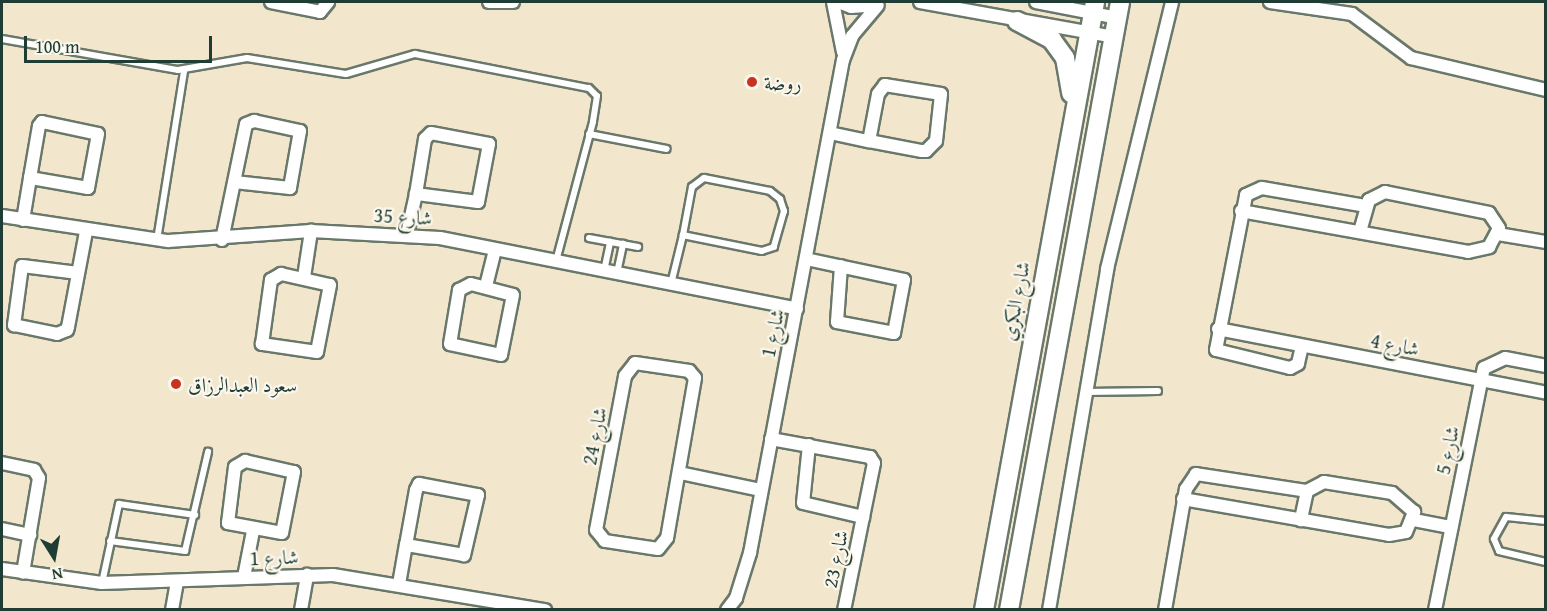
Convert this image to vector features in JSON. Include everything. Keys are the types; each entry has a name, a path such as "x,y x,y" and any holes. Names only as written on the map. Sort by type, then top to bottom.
{"main road":[{"name":"شارع البكري","path":"984,609 1094,7"},
{"path":"1009,609 1119,10"},
{"path":"1017,21 1052,40 1065,58 1073,115"}],"street":[{"path":"271,2 320,12 328,2"},
{"path":"489,2 513,2"},
{"name":"شارع 1","path":"833,2 843,60"},
{"path":"838,2 851,7 881,3"},
{"path":"920,2 1114,37"},
{"path":"1036,2 1119,10"},
{"path":"1049,609 1084,392 1107,269 1172,2"},
{"path":"1270,2 1352,14 1411,58 1545,90"},
{"name":"شارع 1","path":"727,609 744,579 843,60 852,36 881,3"},
{"path":"830,134 869,141 930,149 943,106 941,94 894,82 885,85 878,94 869,141"},
{"path":"222,240 234,182 246,124 254,121 300,131 290,188 234,182"},
{"path":"23,220 30,178 42,122 98,134 88,188 30,178"},
{"path":"407,234 425,139 431,133 489,144 478,202 416,194"},
{"path":"1302,346 1298,364 1284,368 1219,354 1218,330 1246,195 1262,188 1366,206"},
{"path":"1241,212 1468,252 1489,247 1498,234 1495,218 1474,208 1385,192 1366,206 1360,232"},
{"name":"شارع 35","path":"2,216 86,232 157,241 222,240 311,231 407,234 797,309"},
{"path":"304,277 311,231"},
{"path":"78,273 22,266 14,325 64,332 78,273 86,232"},
{"path":"1498,234 1545,242"},
{"path":"486,286 495,250"},
{"path":"806,259 841,266 904,280 894,333 837,322 841,266"},
{"path":"304,277 323,280 331,288 321,347 314,353 265,346 261,337 272,278 304,277"},
{"path":"486,286 508,291 514,298 505,349 498,356 455,348 449,341 461,287 486,286"},
{"name":"شارع 4","path":"1218,330 1545,393"},
{"path":"1481,381 1484,368 1498,358 1545,366"},
{"name":"شارع 24","path":"635,363 690,371 695,378 680,473 662,548 598,535 625,376 635,363"},
{"name":"شارع 5","path":"1435,609 1481,381"},
{"name":"شارع 23","path":"771,439 873,460 844,609"},
{"name":"شارع 23","path":"809,445 803,503 863,517"},
{"path":"245,461 292,470 284,530 253,531 227,521 236,464 245,461"},
{"path":"2,464 39,475 23,573"},
{"path":"680,473 761,490"},
{"path":"1165,609 1183,499 1189,480 1207,473 1307,491 1324,482 1392,493 1411,504 1414,520 1406,532 1389,536 1183,499"},
{"path":"399,584 406,545 419,484 477,495 464,555 406,545"},
{"path":"1301,520 1307,491"},
{"path":"1414,520 1451,527"},
{"path":"2,529 30,535"},
{"path":"244,578 253,531"},
{"name":"شارع 1","path":"2,569 102,583 177,582 307,575 399,584 490,605 545,609"},
{"path":"301,609 307,575"},
{"path":"172,609 177,582"}],"lane":[{"path":"2,39 184,71 247,58 355,74 397,56 415,54 589,88 597,96 556,261"},
{"path":"157,241 184,71"},
{"path":"589,134 667,149"},
{"path":"671,284 692,187 699,179 770,191 783,204 776,243 767,251 682,235"},
{"path":"589,238 638,247"},
{"path":"604,271 610,242"},
{"path":"617,273 623,244"},
{"path":"1084,392 1158,391"},
{"path":"110,541 182,552 188,547 208,452"},
{"path":"102,583 119,504 195,515"},
{"path":"1545,521 1506,516 1494,539 1499,551 1545,562"}],"place":[{"name":"روضة","path":"752,82"},
{"name":"سعود العبدالرزاق","path":"176,384"}]}
